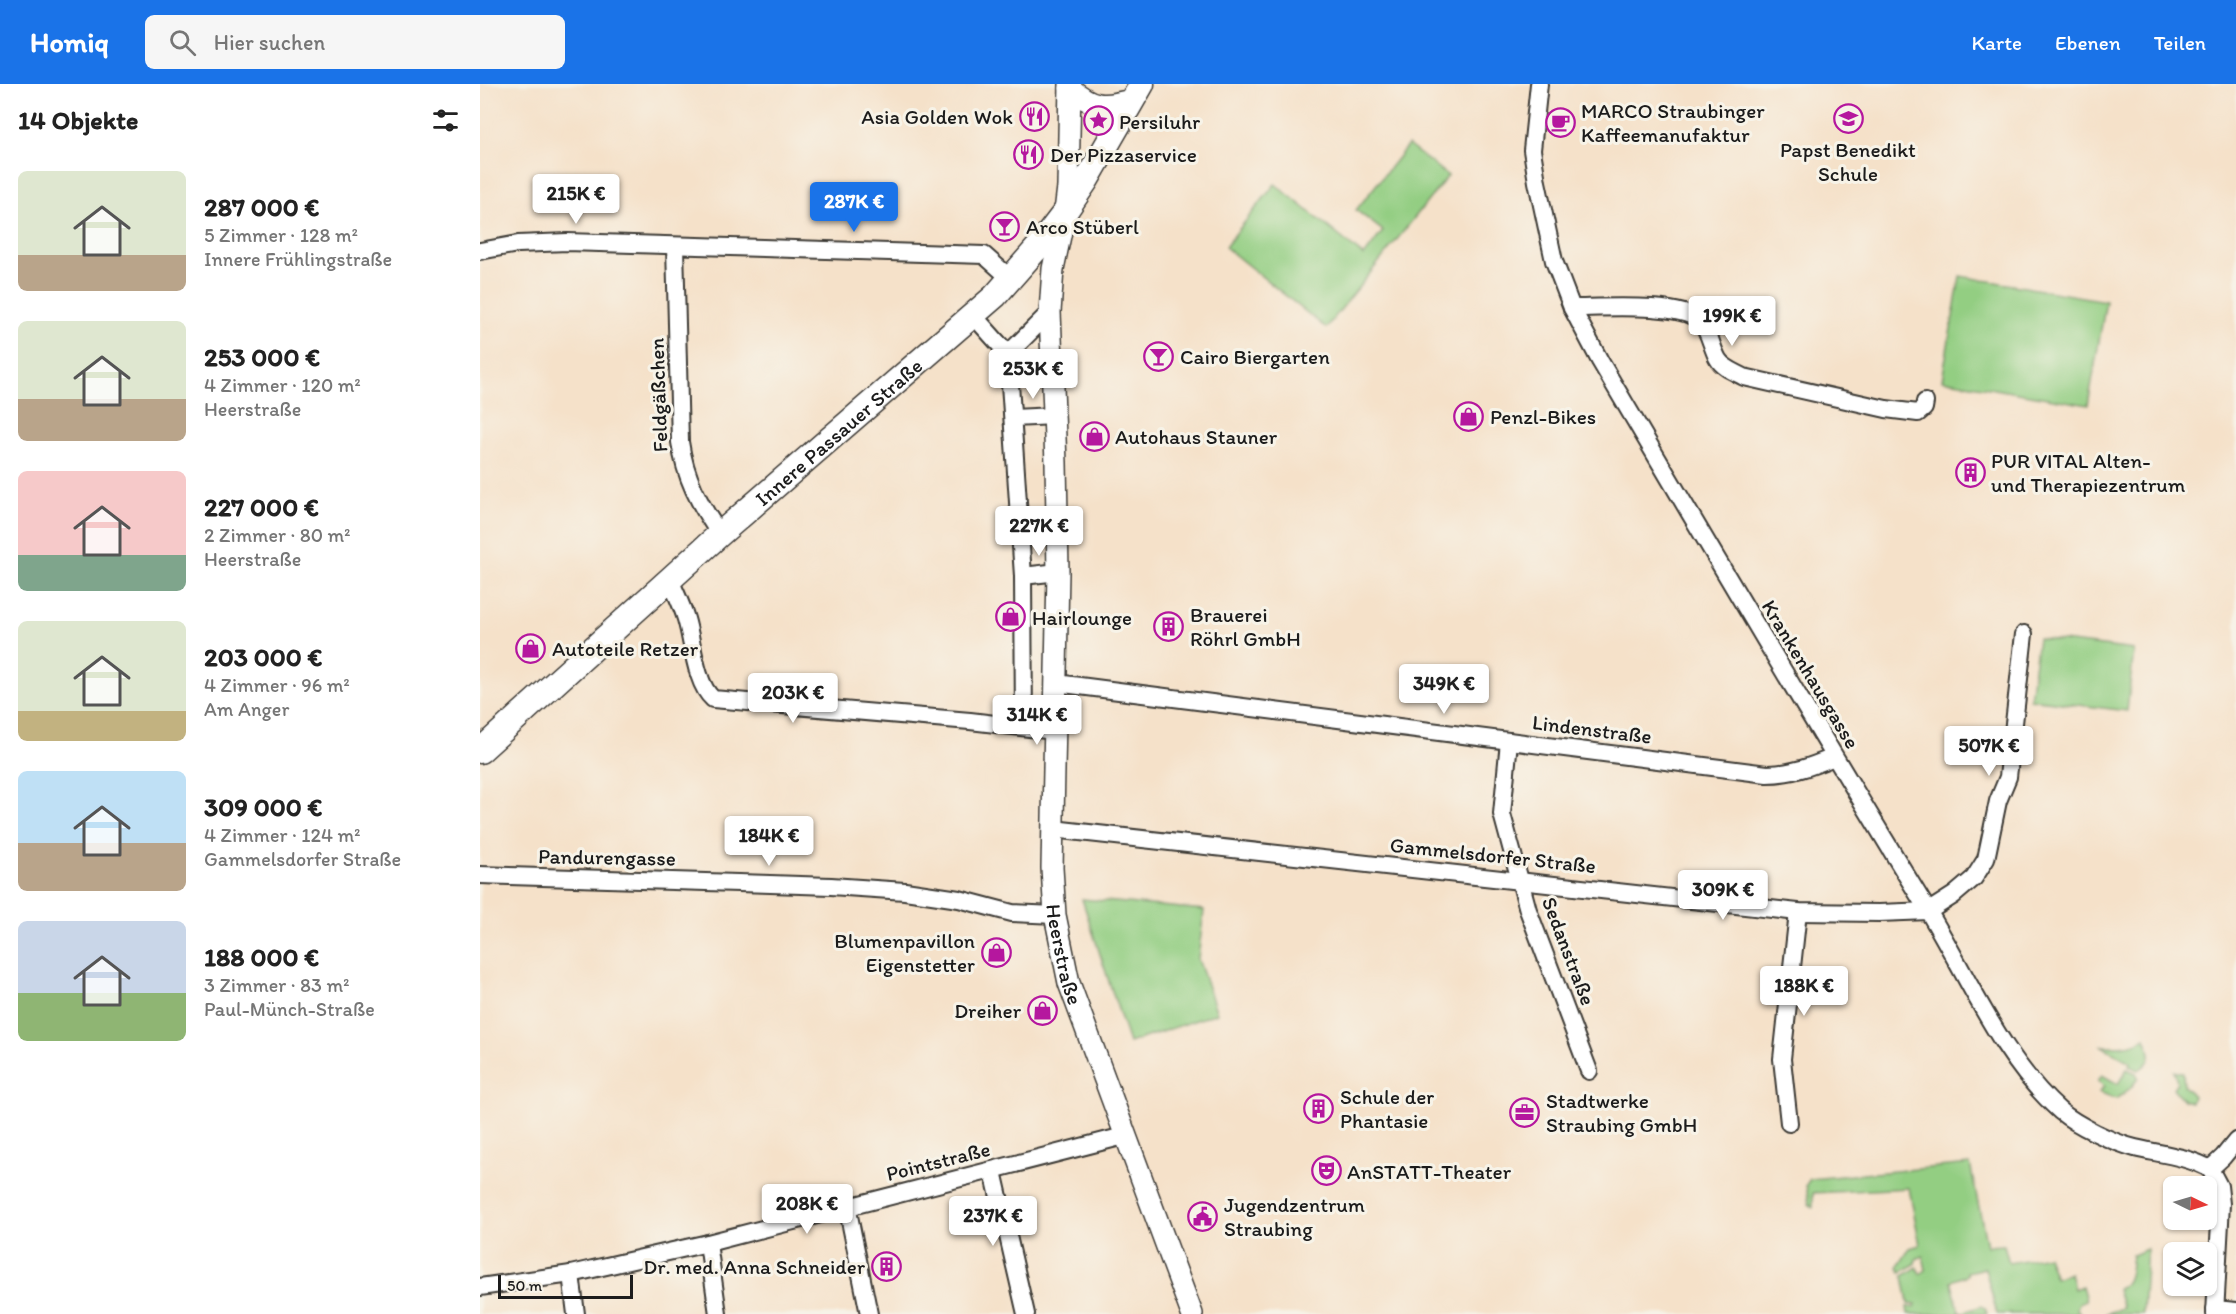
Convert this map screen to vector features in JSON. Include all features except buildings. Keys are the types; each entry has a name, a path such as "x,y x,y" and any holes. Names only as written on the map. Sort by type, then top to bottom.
{"main road":[{"name":"Innere Passauer Straße","path":"483,741 974,316 1010,279 1065,212 1086,181 1137,92"}],"street":[{"name":"Krankenhausgasse","path":"1539,84 1532,150 1535,171 1554,261 1572,308 1600,361 1834,757 1929,911 2005,1044 2035,1087 2063,1113 2092,1130 2131,1147 2197,1162 2210,1169"},
{"path":"1070,86 1084,100 1095,104 1113,105 1137,92"},
{"name":"Heerstraße","path":"1070,86 1070,132 1065,212 1053,269 1050,312 1058,572 1052,868 1055,915 1069,983 1192,1314"},
{"path":"480,251 518,244 567,242 984,255 1010,279"},
{"name":"Feldgäßchen","path":"675,246 680,441 683,461 694,493 720,534"},
{"path":"1572,308 1643,307 1688,314 1700,321 1718,360 1744,377 1886,409 1918,413 1924,408 1925,402"},
{"path":"1008,354 1050,312"},
{"path":"974,316 1008,354 1023,576 1024,727"},
{"path":"1013,418 1054,416"},
{"path":"1023,576 1058,572"},
{"path":"670,579 686,618 701,680 707,693 713,699 1055,731"},
{"path":"1929,911 1954,895 1974,878 1986,859 1998,801 2008,777 2024,634"},
{"name":"Lindenstraße","path":"1056,683 1767,774 1799,771 1834,757"},
{"name":"Sedanstraße","path":"1509,741 1502,814 1528,910 1589,1071"},
{"name":"Gammelsdorfer Straße","path":"1053,829 1798,912 1929,911"},
{"name":"Pandurengasse","path":"480,876 808,885 905,891 959,899 1012,913 1055,915"},
{"path":"1789,1124 1782,1059 1798,912"},
{"name":"Pointstraße","path":"480,1287 572,1274 708,1243 1124,1136"},
{"path":"2236,1141 2210,1169 2219,1186 2221,1204 2215,1312 2236,1311"},
{"path":"993,1171 1026,1314"},
{"path":"847,1206 869,1314"},
{"path":"708,1243 718,1314"},
{"path":"572,1274 576,1314"}],"green space":[{"path":"1408,145 1448,176 1326,328 1225,247 1275,184 1364,256 1383,231 1356,210"},
{"path":"1960,276 2106,301 2088,405 1942,380"},
{"path":"2038,638 2134,650 2127,711 2030,699"},
{"path":"1082,899 1204,910 1198,959 1217,1013 1129,1043"},
{"path":"2145,1038 2150,1059 2139,1070 2129,1066 2130,1062 2102,1046 2130,1044"},
{"path":"2127,1069 2136,1073 2138,1077 2132,1087 2116,1099 2099,1092 2104,1086 2098,1081 2102,1075 2118,1084"},
{"path":"2174,1071 2183,1073 2184,1086 2193,1096 2191,1102 2183,1100 2173,1088 2177,1082"},
{"path":"1970,1164 1987,1246 2004,1245 2009,1263 2047,1256 2055,1278 2070,1273 2074,1289 2082,1286 2086,1300 2079,1303 2077,1309 2081,1314 1997,1314 1985,1268 1967,1272 1967,1275 1951,1281 1960,1313 1982,1306 1987,1314 1908,1314 1907,1307 1915,1307 1916,1304 1908,1303 1903,1276 1917,1267 1920,1274 1926,1270 1923,1256 1901,1272 1898,1267 1910,1248 1920,1245 1909,1188 1813,1193 1813,1207 1809,1204 1806,1185 1810,1179"},
{"path":"2147,1249 2143,1314 2105,1314 2123,1308 2117,1289 2122,1287 2127,1280 2132,1255"}],"place":[{"name":"Asia Golden Wok","path":"1034,116"},
{"name":"Papst Benedikt Schule","path":"1848,118"},
{"name":"Persiluhr","path":"1098,121"},
{"name":"MARCO Straubinger Kaffeemanufaktur","path":"1560,122"},
{"name":"Der Pizzaservice","path":"1029,154"},
{"name":"Arco Stüberl","path":"1005,226"},
{"name":"Cairo Biergarten","path":"1159,356"},
{"name":"Penzl-Bikes","path":"1469,416"},
{"name":"Autohaus Stauner","path":"1094,436"},
{"name":"PUR VITAL Alten- und Therapiezentrum","path":"1970,472"},
{"name":"Hairlounge","path":"1011,617"},
{"name":"Brauerei Röhrl GmbH","path":"1169,626"},
{"name":"Autoteile Retzer","path":"531,648"},
{"name":"Blumenpavillon Eigenstetter","path":"996,952"},
{"name":"Dreiher","path":"1042,1010"},
{"name":"Schule der Phantasie","path":"1319,1108"},
{"name":"Stadtwerke Straubing GmbH","path":"1525,1112"},
{"name":"AnSTATT-Theater","path":"1326,1171"},
{"name":"Jugendzentrum Straubing","path":"1203,1216"},
{"name":"Dr. med. Anna Schneider","path":"886,1266"}]}
